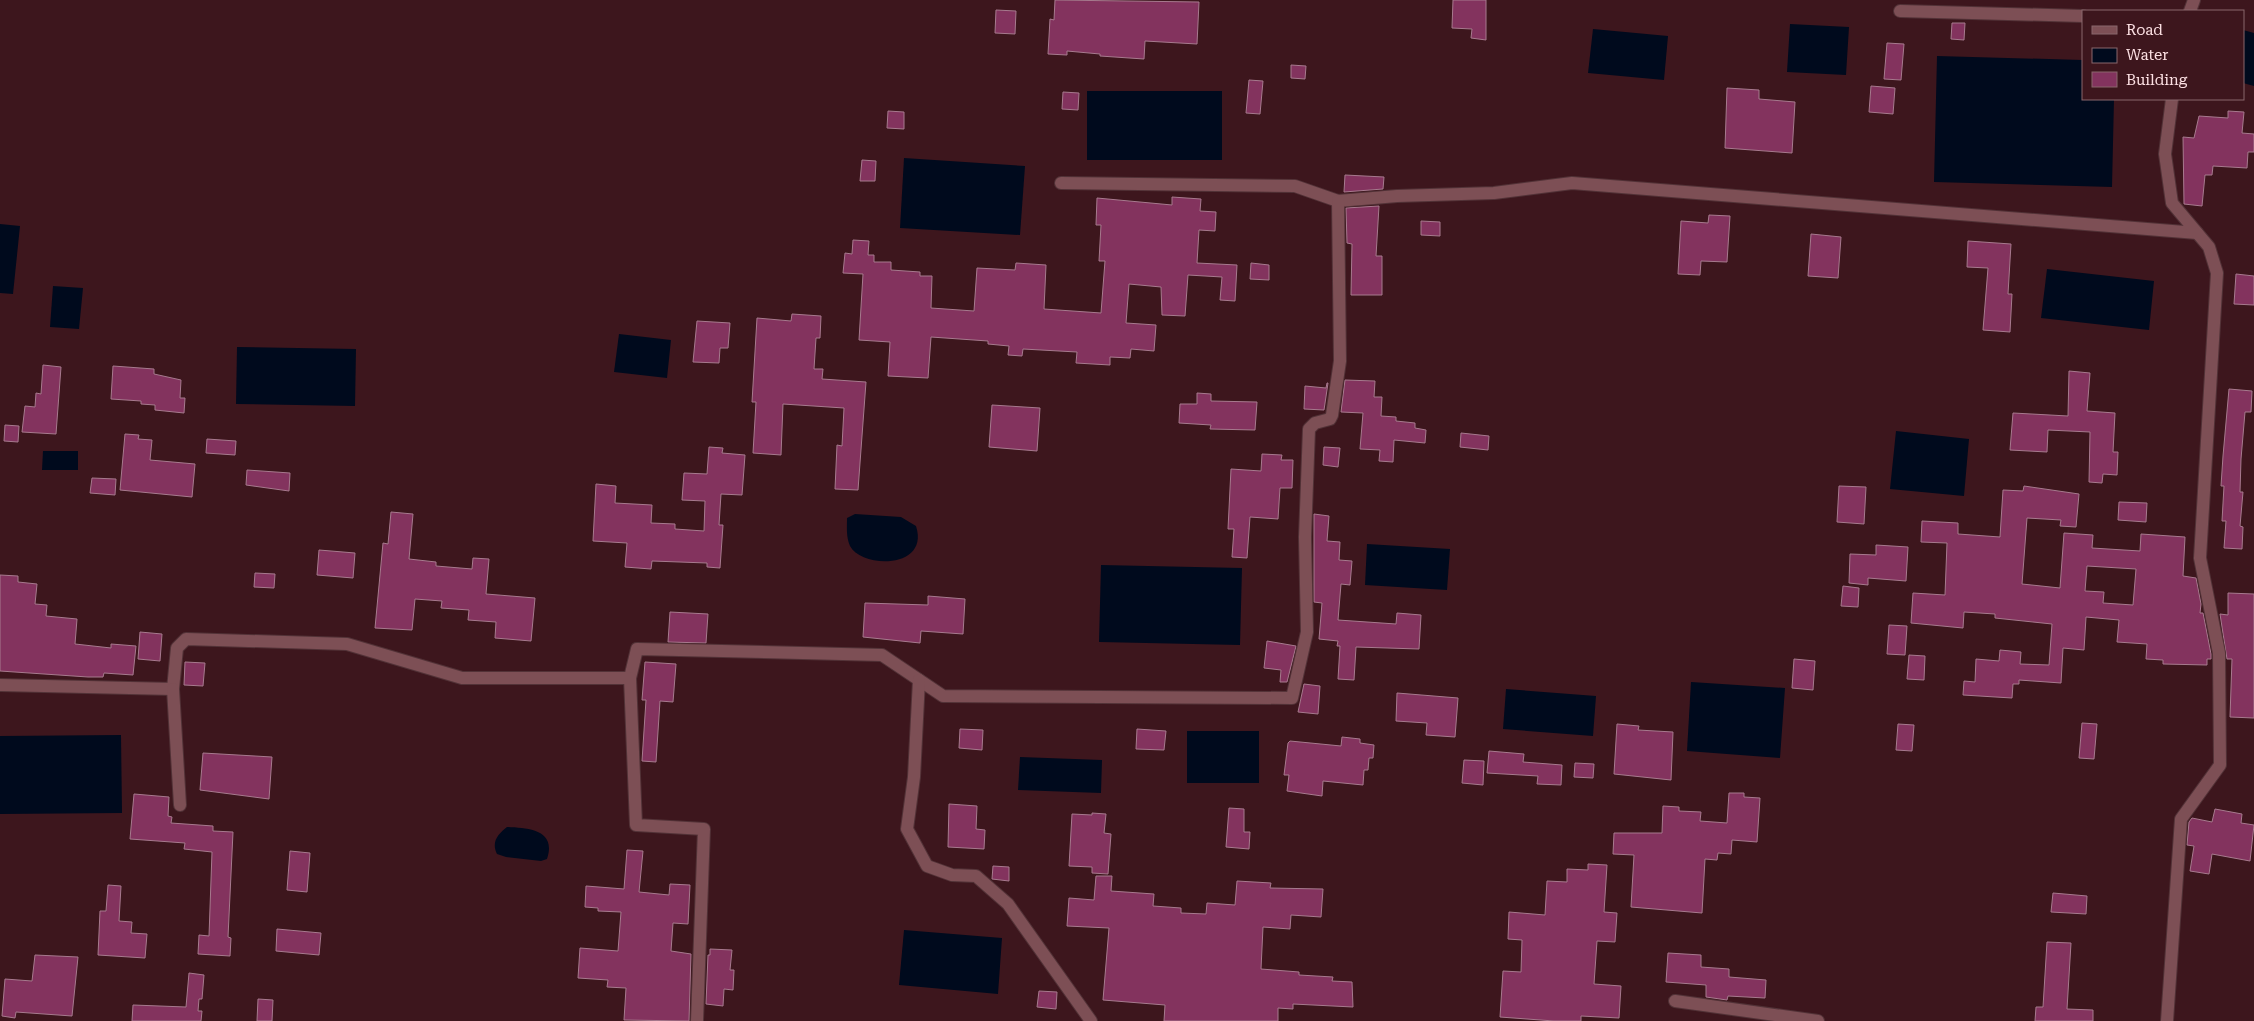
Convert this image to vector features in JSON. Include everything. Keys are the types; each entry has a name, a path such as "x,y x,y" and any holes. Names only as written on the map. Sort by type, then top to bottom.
{"street":[{"path":"1900,11 2082,16"},
{"path":"2167,1021 2181,818 2220,765 2219,653 2200,558 2217,272 2209,247 2172,203 2165,154 2172,100"},
{"path":"1062,183 1295,186 1338,201 1397,196 1494,192 1572,183 2197,233"},
{"path":"697,1021 704,829 636,825 630,678 637,649 882,654 943,696 1292,698 1307,632 1305,537 1309,429 1315,423 1330,420 1332,416 1340,361 1338,201"},
{"path":"180,805 173,689 177,648 186,639 347,644 462,678 630,678"},
{"path":"919,680 914,777 907,829 927,866 952,875 976,876 1008,904 1092,1021"},
{"path":"0,685 173,689"},
{"path":"1675,1001 1818,1021"}],"water":[{"path":"1790,24 1849,27 1846,75 1787,72"},
{"path":"1593,29 1668,36 1664,80 1588,73"},
{"path":"2244,30 2254,33 2254,86 2244,83"},
{"path":"1937,56 2082,60 2082,100 2114,100 2112,187 1934,182"},
{"path":"1087,91 1222,91 1222,160 1087,160"},
{"path":"904,158 1025,166 1020,235 900,228"},
{"path":"0,224 20,226 13,294 0,293"},
{"path":"2047,269 2154,281 2149,330 2041,318"},
{"path":"53,286 83,288 79,329 50,327"},
{"path":"619,334 671,340 667,378 614,372"},
{"path":"237,347 356,349 355,406 236,404"},
{"path":"1896,431 1969,439 1964,496 1890,489"},
{"path":"43,451 78,451 78,470 42,470"},
{"path":"855,514 901,517 916,526 918,540 913,550 904,557 893,561 867,559 857,554 850,546 847,532 847,518"},
{"path":"1367,544 1450,549 1447,590 1365,585"},
{"path":"1101,565 1242,568 1240,645 1099,642"},
{"path":"1691,682 1785,688 1780,758 1687,751"},
{"path":"1506,689 1596,696 1593,736 1503,729"},
{"path":"1187,731 1259,731 1259,783 1187,783"},
{"path":"121,735 122,813 0,814 0,736"},
{"path":"1020,757 1102,760 1101,793 1018,790"},
{"path":"507,827 523,828 538,832 544,836 548,841 547,859 541,861 506,857 497,854 495,850 496,839"},
{"path":"904,930 1002,938 998,994 899,985"}],"building":[{"path":"1055,0 1199,2 1197,44 1145,41 1144,59 1100,56 1100,54 1067,51 1067,55 1048,54 1050,19 1054,20"},
{"path":"1453,0 1486,0 1486,40 1471,38 1472,29 1452,28"},
{"path":"996,10 1016,11 1015,34 995,33"},
{"path":"1952,23 1965,23 1964,40 1951,39"},
{"path":"1887,43 1904,44 1901,80 1884,79"},
{"path":"1291,65 1306,66 1305,79 1291,78"},
{"path":"1249,80 1263,81 1260,114 1246,113"},
{"path":"1871,86 1895,88 1893,114 1869,112"},
{"path":"1727,88 1759,90 1759,99 1795,102 1792,153 1725,148"},
{"path":"1063,92 1079,93 1078,110 1062,109"},
{"path":"888,111 904,112 904,129 887,128"},
{"path":"2228,111 2244,112 2242,133 2254,134 2254,152 2248,152 2247,168 2213,166 2212,175 2205,175 2202,206 2184,204 2183,137 2194,138 2199,116 2228,118"},
{"path":"862,160 876,161 875,181 860,181"},
{"path":"1345,175 1384,177 1383,189 1344,192"},
{"path":"1172,197 1201,199 1200,211 1216,212 1215,231 1199,230 1197,263 1237,265 1235,301 1220,300 1222,277 1188,275 1185,316 1162,315 1161,287 1129,284 1126,323 1156,325 1154,351 1131,349 1130,358 1110,357 1110,365 1076,363 1077,352 1023,349 1022,356 1008,355 1009,346 988,344 988,341 931,337 928,378 888,376 890,342 859,340 863,274 843,273 845,253 852,254 853,240 869,241 868,255 874,255 874,262 891,262 891,270 920,272 920,276 932,276 931,308 974,311 977,268 1015,270 1016,263 1046,265 1044,309 1101,313 1105,261 1099,261 1101,225 1096,225 1097,198 1172,205"},
{"path":"1379,206 1376,256 1382,256 1382,295 1351,295 1352,244 1347,243 1346,208"},
{"path":"1709,215 1730,216 1727,262 1701,261 1700,275 1678,274 1681,221 1708,223"},
{"path":"1421,221 1440,222 1440,236 1421,235"},
{"path":"1811,234 1841,237 1838,278 1808,276"},
{"path":"1968,241 2011,244 2008,294 2012,294 2010,332 1983,330 1988,268 1967,267"},
{"path":"1251,263 1269,265 1269,280 1250,279"},
{"path":"2236,274 2254,276 2254,305 2234,304"},
{"path":"792,314 821,316 820,338 816,338 814,369 823,369 822,379 866,382 858,490 835,489 837,445 842,446 844,408 783,404 781,455 753,453 756,402 752,402 757,318 791,321"},
{"path":"697,321 730,323 728,348 720,348 719,363 693,362"},
{"path":"43,365 61,367 56,434 22,432 25,406 35,407 36,393 41,394"},
{"path":"113,366 154,369 154,374 181,380 180,398 185,398 184,413 155,410 155,405 141,404 141,401 111,399"},
{"path":"2069,371 2090,373 2087,411 2115,413 2113,452 2118,452 2117,475 2103,474 2102,483 2089,482 2090,432 2048,430 2047,452 2010,450 2013,413 2068,416"},
{"path":"1345,380 1375,381 1374,397 1382,397 1381,416 1396,417 1396,421 1415,423 1415,428 1426,430 1425,443 1394,440 1393,462 1379,461 1380,450 1360,449 1363,413 1341,412"},
{"path":"1327,383 1324,410 1304,409 1305,386 1326,388"},
{"path":"2229,389 2252,391 2251,412 2245,412 2241,459 2240,492 2243,492 2240,526 2243,527 2242,549 2224,548 2226,521 2222,521 2224,486 2221,486"},
{"path":"1197,393 1211,394 1211,401 1257,402 1255,430 1210,429 1211,425 1179,423 1180,404 1197,404"},
{"path":"992,405 1040,408 1037,451 989,447"},
{"path":"5,425 19,426 18,442 4,441"},
{"path":"1461,433 1489,436 1488,450 1460,447"},
{"path":"125,434 139,435 138,439 152,440 150,460 195,464 192,497 120,490"},
{"path":"207,439 236,441 235,455 206,453"},
{"path":"709,447 723,448 722,453 745,455 742,495 721,494 719,525 723,525 720,568 707,567 707,563 652,561 651,569 625,567 627,543 593,541 596,484 616,486 615,503 652,505 651,523 675,524 675,529 704,531 705,501 682,500 684,473 707,474"},
{"path":"1324,447 1340,448 1338,467 1323,465"},
{"path":"1262,454 1282,455 1281,460 1293,460 1292,488 1280,488 1278,519 1250,517 1247,558 1232,557 1234,529 1228,529 1231,469 1261,471"},
{"path":"247,470 290,473 289,491 246,485"},
{"path":"92,478 116,479 115,495 90,493"},
{"path":"1839,486 1866,487 1864,524 1837,522"},
{"path":"2024,486 2079,494 2076,527 2060,526 2061,520 2027,518 2022,584 2060,588 2064,533 2093,535 2092,548 2140,551 2141,534 2185,537 2183,576 2196,578 2201,604 2200,613 2203,613 2211,654 2211,659 2207,659 2207,665 2163,664 2163,660 2146,659 2147,644 2117,642 2119,620 2086,617 2084,650 2063,648 2061,683 2019,680 2019,684 2013,684 2012,698 1963,695 1964,681 1975,682 1976,659 1999,661 2000,650 2021,652 2020,664 2049,665 2052,624 1995,618 1995,614 1964,612 1963,628 1911,623 1913,593 1945,595 1947,543 1921,542 1922,521 1958,523 1958,534 2000,537 2003,490 2023,491","holes":["2087,566 2136,569 2133,605 2103,603 2104,592 2085,591"]},
{"path":"2119,502 2147,503 2146,522 2118,520"},
{"path":"391,512 413,514 409,559 436,562 436,566 472,569 473,558 489,559 486,594 535,598 531,641 495,638 496,622 468,620 469,610 441,608 442,601 415,599 412,630 375,628 383,543 388,544"},
{"path":"1314,514 1329,516 1327,541 1340,542 1339,560 1352,561 1350,585 1341,584 1338,620 1396,624 1397,613 1421,615 1419,649 1356,647 1354,680 1338,679 1340,646 1337,646 1338,641 1319,639 1322,603 1314,602"},
{"path":"1876,545 1908,547 1906,581 1868,578 1868,585 1849,583 1850,554 1876,555"},
{"path":"319,550 355,553 353,578 317,575"},
{"path":"255,573 275,574 274,588 254,587"},
{"path":"0,575 18,576 18,582 37,584 35,604 47,605 46,616 77,619 75,644 111,648 111,644 136,646 133,675 104,673 103,677 88,677 0,671"},
{"path":"1843,586 1859,588 1858,607 1841,606"},
{"path":"2228,593 2254,594 2254,718 2230,717 2232,659 2227,659 2220,614 2228,615"},
{"path":"928,596 965,599 963,634 921,631 920,643 863,637 865,603 928,605"},
{"path":"670,612 708,614 706,643 668,642"},
{"path":"1889,625 1907,626 1905,655 1887,654"},
{"path":"140,632 162,634 160,661 138,659"},
{"path":"1267,641 1296,646 1287,682 1280,682 1281,670 1264,668"},
{"path":"1909,655 1925,656 1924,680 1907,679"},
{"path":"1794,659 1815,661 1813,690 1792,688"},
{"path":"185,662 205,663 203,686 184,685"},
{"path":"645,662 676,664 673,702 660,701 656,762 642,761 646,700 642,700"},
{"path":"1304,684 1320,686 1318,714 1298,712"},
{"path":"1397,693 1458,698 1455,737 1426,735 1427,723 1396,721"},
{"path":"2082,723 2097,724 2094,759 2079,758"},
{"path":"1617,724 1639,726 1638,730 1673,732 1671,780 1614,774"},
{"path":"1898,724 1914,725 1912,751 1896,750"},
{"path":"960,729 983,730 982,750 959,748"},
{"path":"1137,729 1166,731 1164,750 1136,749"},
{"path":"1342,737 1360,739 1360,743 1374,745 1373,758 1369,758 1368,770 1364,770 1363,785 1323,781 1322,796 1287,791 1289,775 1284,775 1288,743 1290,741 1341,746"},
{"path":"1489,751 1524,754 1523,762 1562,765 1561,785 1537,784 1538,776 1487,773"},
{"path":"203,753 272,757 269,799 200,790"},
{"path":"1464,760 1484,761 1483,785 1462,783"},
{"path":"1575,763 1594,764 1593,778 1574,777"},
{"path":"1729,793 1744,793 1744,797 1760,798 1757,842 1732,840 1731,854 1718,853 1717,860 1705,859 1702,913 1631,907 1634,855 1613,854 1614,833 1662,833 1663,806 1679,807 1679,811 1701,812 1700,821 1727,823"},
{"path":"134,794 169,797 168,816 172,817 171,823 213,826 213,831 233,832 228,937 231,938 230,956 198,954 199,935 209,936 212,852 184,849 185,843 130,839"},
{"path":"949,804 977,806 976,829 985,830 984,849 948,847"},
{"path":"1229,808 1244,809 1244,832 1250,832 1249,849 1226,847"},
{"path":"2215,809 2242,814 2241,823 2254,825 2250,861 2212,854 2209,874 2190,871 2194,846 2187,845 2189,822 2192,818 2212,822"},
{"path":"1092,813 1106,814 1104,833 1111,834 1108,874 1092,873 1092,867 1069,866 1072,814 1092,815"},
{"path":"627,850 643,851 639,892 669,895 670,884 690,885 688,924 673,923 671,951 691,954 689,1021 624,1020 626,988 607,987 608,980 578,978 580,948 618,951 621,912 598,911 598,908 585,907 586,886 624,889"},
{"path":"290,851 310,853 307,892 287,890"},
{"path":"1588,864 1607,865 1604,912 1617,913 1615,942 1597,941 1594,984 1621,986 1619,1018 1581,1016 1581,1021 1554,1021 1500,1017 1503,971 1521,972 1522,940 1508,939 1509,912 1545,915 1547,881 1567,882 1567,869 1588,870"},
{"path":"993,866 1009,867 1009,881 992,879"},
{"path":"1096,876 1112,876 1111,891 1154,894 1153,906 1181,908 1181,913 1206,914 1207,903 1235,905 1237,881 1271,883 1270,888 1323,889 1321,917 1291,915 1290,929 1263,927 1261,969 1299,972 1299,975 1333,977 1332,981 1352,982 1353,1007 1293,1004 1293,1009 1278,1008 1278,1021 1164,1021 1165,1005 1103,1000 1109,928 1067,926 1069,898 1094,900"},
{"path":"108,885 121,886 119,921 132,922 131,933 147,934 145,958 98,955 100,911 106,911"},
{"path":"2053,893 2087,896 2086,914 2051,912"},
{"path":"277,929 321,933 319,955 276,951"},
{"path":"2047,942 2071,943 2067,1009 2093,1010 2093,1021 2035,1021 2036,1007 2043,1007"},
{"path":"710,949 732,950 730,970 734,970 733,990 724,989 723,1006 706,1004 708,955 710,955"},
{"path":"1668,953 1701,955 1701,967 1729,969 1729,977 1766,980 1765,998 1728,996 1727,1000 1706,997 1706,985 1666,982"},
{"path":"35,955 78,957 72,1016 16,1012 15,1018 2,1016 5,979 32,981"},
{"path":"189,973 204,975 202,999 199,999 198,1011 202,1011 201,1021 132,1021 133,1005 186,1007"},
{"path":"1039,991 1057,992 1056,1009 1037,1007"},
{"path":"258,999 273,1000 272,1021 257,1021"}]}
